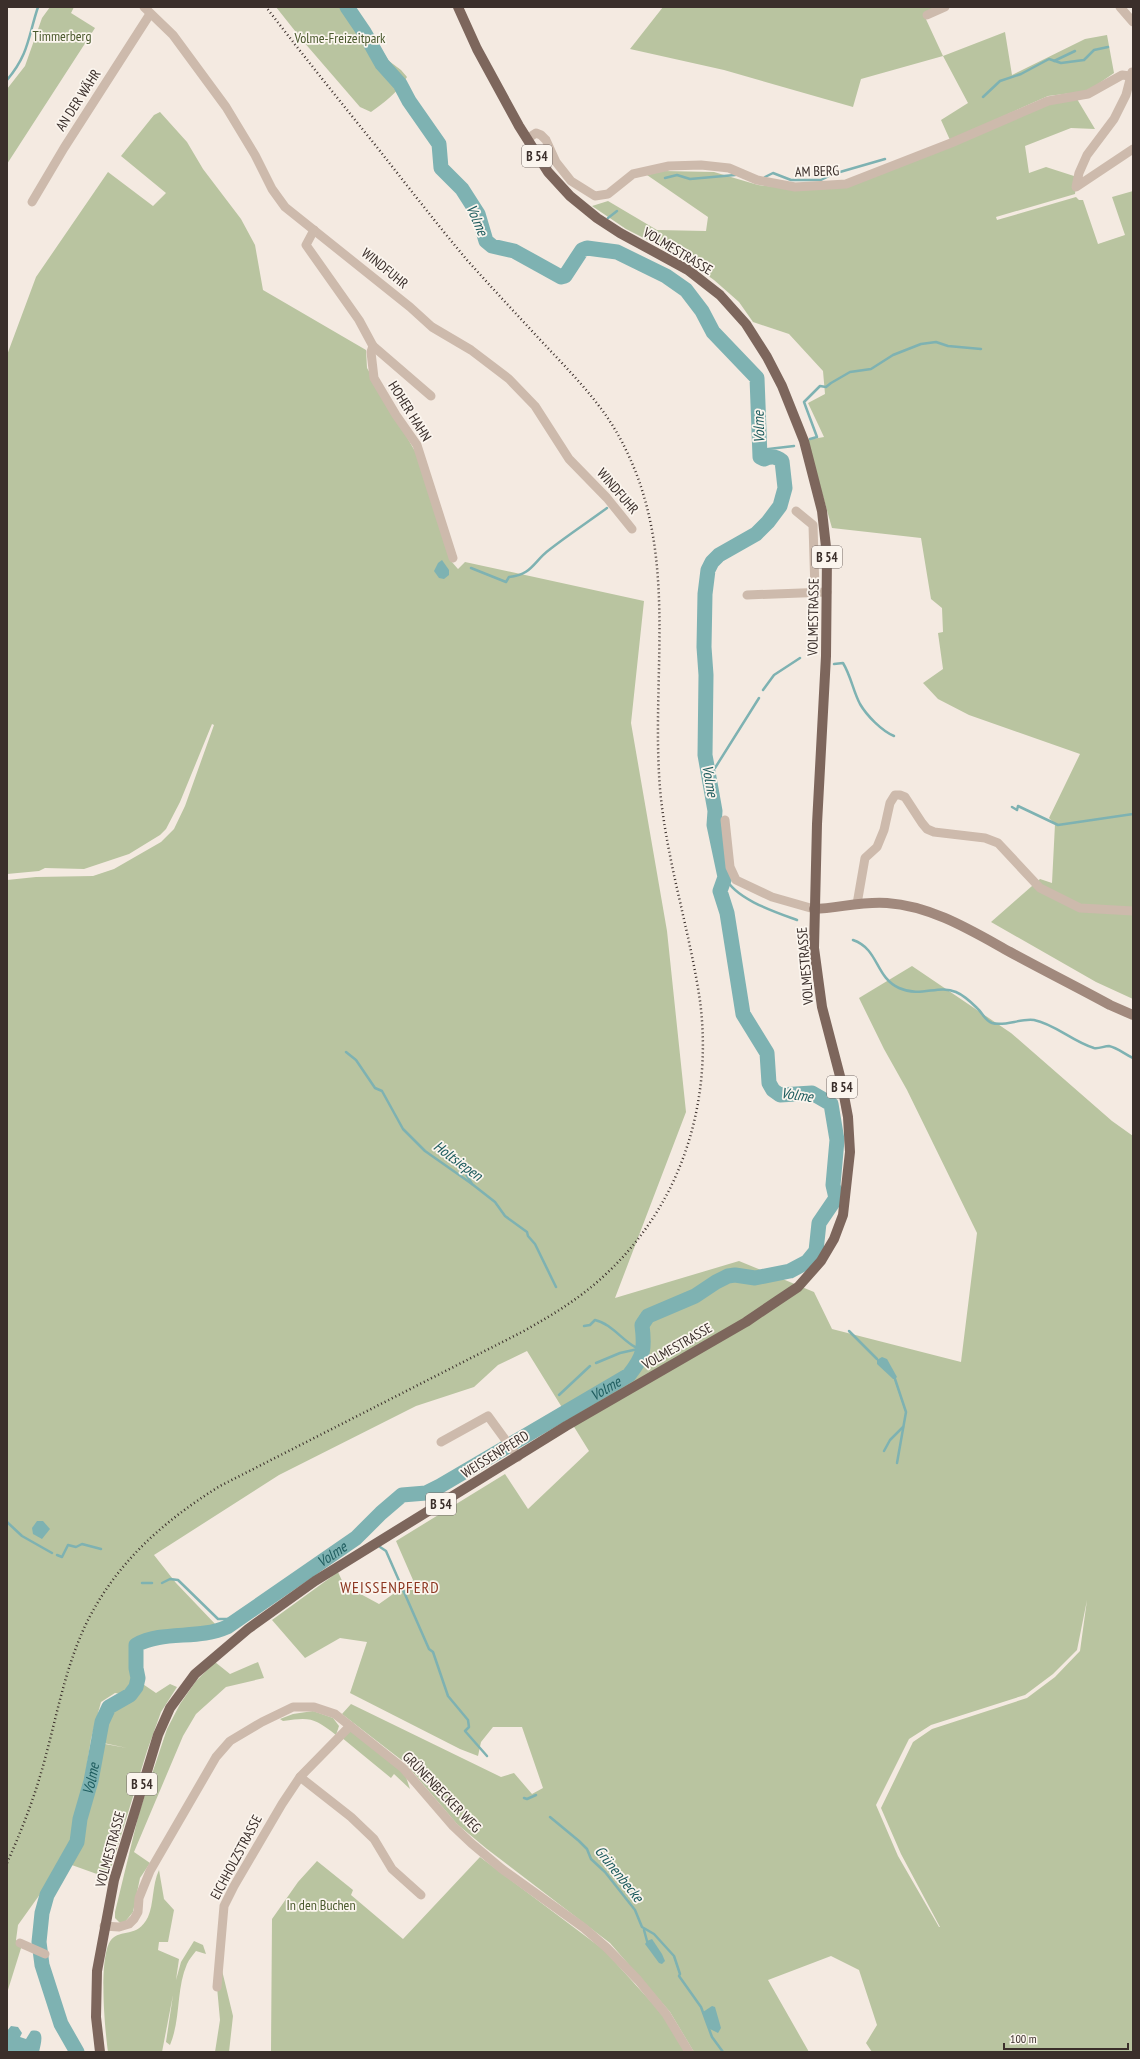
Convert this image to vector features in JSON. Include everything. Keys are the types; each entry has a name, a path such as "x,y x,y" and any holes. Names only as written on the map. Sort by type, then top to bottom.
{"main road":[{"name":"VOLMESTRASSE","path":"458,7 477,49 526,139 548,172 583,208 620,233 668,258 706,283 733,309 757,340 782,386 804,441 817,488 826,531 826,656 814,909 814,948 822,1007 841,1080 848,1117 850,1152 843,1215 834,1239 821,1261 798,1286 746,1322 566,1426"},
{"path":"814,909 869,902 901,905 952,921 1110,1005 1133,1015"},
{"name":"WEISSENPFERD","path":"315,1581 515,1454 566,1426"},
{"name":"VOLMESTRASSE","path":"100,2052 96,2017 97,1970 104,1926 114,1880 150,1756 170,1708 195,1674 222,1649 315,1581"}],"street":[{"path":"927,16 945,7"},
{"path":"1120,7 1133,22"},
{"name":"AN DER WÄHR","path":"32,202 147,11"},
{"name":"WINDFUHR","path":"147,11 173,35 226,107 280,200 290,212 410,307 432,327 471,350 509,379 535,406 570,459 607,498 632,529"},
{"name":"AM BERG","path":"526,139 536,133 541,134 546,140 556,162 571,181 595,196 608,194 633,174 669,166 701,165 728,168 757,180 795,187 846,184 951,143 1048,101 1088,94 1122,75 1132,73"},
{"path":"1132,73 1126,95 1114,119 1087,155 1079,172 1076,187 1133,149"},
{"name":"HOHER HAHN","path":"314,230 306,245 359,320 373,346 431,396"},
{"name":"HOHER HAHN","path":"373,346 371,352 374,378 396,415 418,445 453,558"},
{"path":"796,510 813,525 815,591"},
{"path":"747,595 815,591 827,592"},
{"path":"857,904 865,858 877,846 884,830 890,803 895,795 900,795 905,797 927,829 934,832 985,838 998,843 1040,888 1080,908 1133,911"},
{"path":"725,820 730,868 736,880 772,897 814,909"},
{"path":"441,1442 488,1416 515,1454"},
{"name":"GRÜNENBECKER WEG","path":"104,1926 119,1927 128,1924 134,1919 138,1912 139,1898 150,1871 216,1756 230,1741 262,1722 293,1707 314,1707 335,1714 403,1768 453,1826 471,1843 502,1869 584,1928 607,1948 638,1980 666,2014 689,2052"},
{"name":"EICHHOLZSTRASSE","path":"217,1987 224,1906 234,1886 282,1804 300,1777 350,1726"},
{"path":"300,1777 351,1817 374,1839 392,1869 421,1895"},
{"path":"20,1942 45,1954"}],"green space":[{"name":"Timmerberg","path":"50,7 74,7 71,13 95,28 7,164 7,89 25,66 42,18"},
{"name":"Volme-Freizeitpark","path":"276,7 354,7 389,61 401,70 407,77 386,101 371,112 360,107"},
{"path":"663,7 941,7 924,15 943,56 861,79 853,107 724,70 630,49"},
{"path":"1005,32 1012,75 1085,39 1107,35 1114,73 1088,91 1048,96 950,140 941,120 968,103 943,56"},
{"path":"1077,99 1095,129 1071,128 1025,146 1029,173 1046,167 1077,177 1075,194 996,217 997,220 1076,197 1079,200 1083,200 1098,244 1125,235 1112,197 1133,191 1133,999 1096,982 991,922 1040,879 1052,883 1055,824 1049,818 1080,754 969,715 938,699 923,683 943,669 938,633 943,632 942,608 931,599 921,538 832,528 807,440 824,437 808,403 825,394 823,371 789,334 753,322 739,302 714,280 683,258 626,229 592,206 608,201 657,230 706,231 708,217 647,175 664,171 714,172 758,185 795,189 848,187 1050,104"},
{"path":"160,112 187,142 203,169 241,219 255,245 263,290 366,350 367,368 416,453 451,561 458,569 465,562 644,601 631,723 667,931 686,1112 615,1298 739,1261 814,1292 832,1329 961,1362 977,1233 907,1090 884,1049 859,998 912,966 1011,1033 1112,1121 1133,1136 1133,2052 872,2052 866,2043 877,2025 859,1970 831,1956 768,1980 809,2052 694,2052 670,2012 610,1943 487,1849 457,1824 404,1762 342,1714 351,1704 501,1777 514,1773 532,1794 543,1788 522,1727 493,1727 481,1742 478,1756 460,1749 350,1693 367,1642 340,1638 305,1658 272,1620 338,1572 344,1585 379,1604 413,1580 396,1541 505,1474 528,1509 589,1451 527,1351 498,1365 474,1387 416,1406 279,1475 154,1555 176,1583 218,1627 205,1636 191,1640 158,1640 143,1643 133,1651 134,1678 156,1693 170,1684 177,1687 161,1712 147,1751 108,1878 69,1864 80,1846 81,1820 87,1809 105,1744 127,1748 94,1741 100,1719 129,1695 115,1693 101,1702 91,1739 83,1790 71,1842 53,1876 18,1925 16,1940 22,1945 7,1993 7,880 36,877 93,876 114,869 161,842 174,829 185,806 214,725 212,724 180,802 166,829 160,835 129,854 84,869 45,868 39,871 7,874 7,355 36,277 108,172 153,206 166,193 121,156 154,115","holes":["1087,1600 1080,1651 1055,1677 1027,1698 932,1729 913,1742 881,1808 901,1854 939,1927 898,1856 876,1805 909,1739 931,1725 1025,1695 1053,1674 1077,1650"]},
{"path":"215,1662 230,1674 258,1662 264,1678 226,1687 196,1714 183,1736 134,1852 150,1863 140,1878 133,1912 125,1922 119,1922 115,1918 115,1912 139,1813 167,1729 180,1704 196,1681"},
{"path":"313,1711 333,1718 339,1726 336,1735 312,1720 300,1719 283,1721 280,1719 293,1714"},
{"path":"349,1728 403,1768 410,1789 394,1774 391,1778 341,1737"},
{"name":"In den Buchen","path":"480,1857 604,1950 663,2015 685,2052 271,2052 272,1919 298,1882 317,1861 353,1890 351,1895 403,1939"},
{"path":"159,1870 164,1899 174,1910 168,1942 159,1942 158,1950 179,1959 176,1980 181,1962 194,1941 203,1945 206,1954 196,1951 187,1964 181,1984 176,2025 170,2045 166,2042 173,1995 162,2052 108,2052 105,2028 104,1994 107,1949 111,1940 115,1936 134,1931 144,1924 150,1912 155,1882"},
{"path":"219,1958 233,2016 229,2052 215,2052 220,2020 217,1987"}],"water":[{"path":"442,560 449,570 449,575 444,579 439,578 434,571 438,563"},
{"path":"882,1357 887,1359 897,1377 895,1379 893,1379 877,1364 877,1360"},
{"path":"37,1521 43,1521 50,1529 42,1539 33,1534 32,1528"},
{"path":"652,1939 665,1961 662,1964 659,1963 645,1944 647,1941"},
{"path":"712,2006 715,2007 721,2028 718,2033 708,2028 703,2012"},
{"path":"11,2026 18,2027 22,2033 20,2037 26,2039 31,2031 39,2032 41,2034 41,2044 39,2052 7,2052 7,2031"}],"waterway":[{"path":"7,80 20,62 24,53 38,7"},
{"name":"Volme","path":"77,2052 61,2024 42,1965 39,1942 42,1913 47,1895 77,1842 80,1819 91,1781 102,1722 109,1707 130,1695 136,1687 138,1678 136,1668 136,1645 146,1640 169,1636 204,1633 227,1627 356,1538 402,1495 426,1493 440,1486 629,1375 638,1363 642,1352 642,1325 648,1316 695,1296 728,1276 735,1275 755,1278 790,1271 807,1262 816,1251 819,1223 836,1198 833,1185 837,1140 831,1104 812,1093 780,1095 773,1090 769,1083 767,1053 743,1014 727,913 720,891 725,877 714,825 715,811 705,755 706,675 704,647 705,594 708,570 712,562 719,555 756,534 768,522 780,506 785,488 782,461 776,457 764,459 760,457 757,378 713,332 702,311 686,290 666,276 617,252 587,248 582,250 565,276 561,277 514,251 492,246 486,241 478,214 462,189 441,168 439,144 409,101 400,84 382,64 364,32 347,7"},
{"path":"983,97 1000,81 1021,74 1049,59 1061,63 1084,60 1094,50 1108,47"},
{"path":"1054,61 1075,51"},
{"path":"765,177 773,173 791,180 821,180 833,174 885,159"},
{"path":"665,178 677,175 690,179 735,175"},
{"path":"608,218 617,211"},
{"path":"810,439 817,437 804,402 820,386 826,387 850,372 871,369 893,355 921,344 936,342 948,346 981,349"},
{"path":"759,450 794,446"},
{"path":"471,568 506,582 509,577 517,576 528,570 544,554 563,539 607,508"},
{"path":"763,690 774,675 800,658"},
{"path":"834,664 843,663 863,709 880,727 894,736"},
{"path":"708,772 715,768 759,698"},
{"path":"1012,807 1017,810 1018,806 1058,825 1133,814"},
{"path":"725,877 737,892 756,904 797,920"},
{"path":"853,940 868,950 885,977 899,988 915,992 943,989 956,992 967,999 987,1020 992,1023 1002,1024 1023,1020 1034,1020 1049,1025 1086,1045 1094,1048 1109,1046 1133,1058"},
{"name":"Holtsiepen","path":"346,1052 356,1060 375,1088 382,1091 403,1129 425,1151 495,1202 505,1216 527,1232 528,1236 535,1244 556,1287"},
{"name":"Holtsiepen","path":"463,1169 472,1184"},
{"name":"Holtsiepen","path":"584,1326 590,1325 595,1320 602,1322 632,1345 644,1350"},
{"path":"849,1331 877,1359"},
{"path":"596,1363 620,1353 638,1349"},
{"path":"559,1395 590,1366"},
{"path":"895,1379 906,1412 897,1463"},
{"path":"884,1451 890,1440 903,1427"},
{"path":"7,1522 22,1536 52,1553"},
{"name":"Grünenbecke","path":"369,1524 372,1527"},
{"path":"57,1555 62,1557 68,1545 76,1547 82,1544 101,1549"},
{"name":"Grünenbecke","path":"380,1547 386,1551 429,1649 433,1652 448,1696 468,1720 469,1727 465,1731 487,1756"},
{"path":"162,1583 170,1579 178,1580 218,1619 237,1619"},
{"path":"142,1583 152,1583"},
{"name":"Grünenbecke","path":"524,1798 527,1799 536,1795"},
{"name":"Grünenbecke","path":"550,1817 587,1849 591,1859 605,1872 635,1910 642,1927 654,1934 674,1956 680,1974 679,1976 701,2007 712,2037 723,2052"},
{"path":"644,1930 647,1941"}],"railway":[{"path":"7,1863 26,1819 46,1754 61,1695 80,1638 100,1599 128,1561 180,1513 220,1486 524,1331 567,1305 587,1290 606,1274 632,1246 655,1216 673,1183 686,1149 696,1113 701,1076 703,1039 700,1001 690,944 671,860 661,803 658,732 659,608 657,568 651,527 641,487 625,448 599,406 467,260 432,218 266,7"}],"district":[{"name":"WEISSENPFERD","path":"390,1587"}]}
